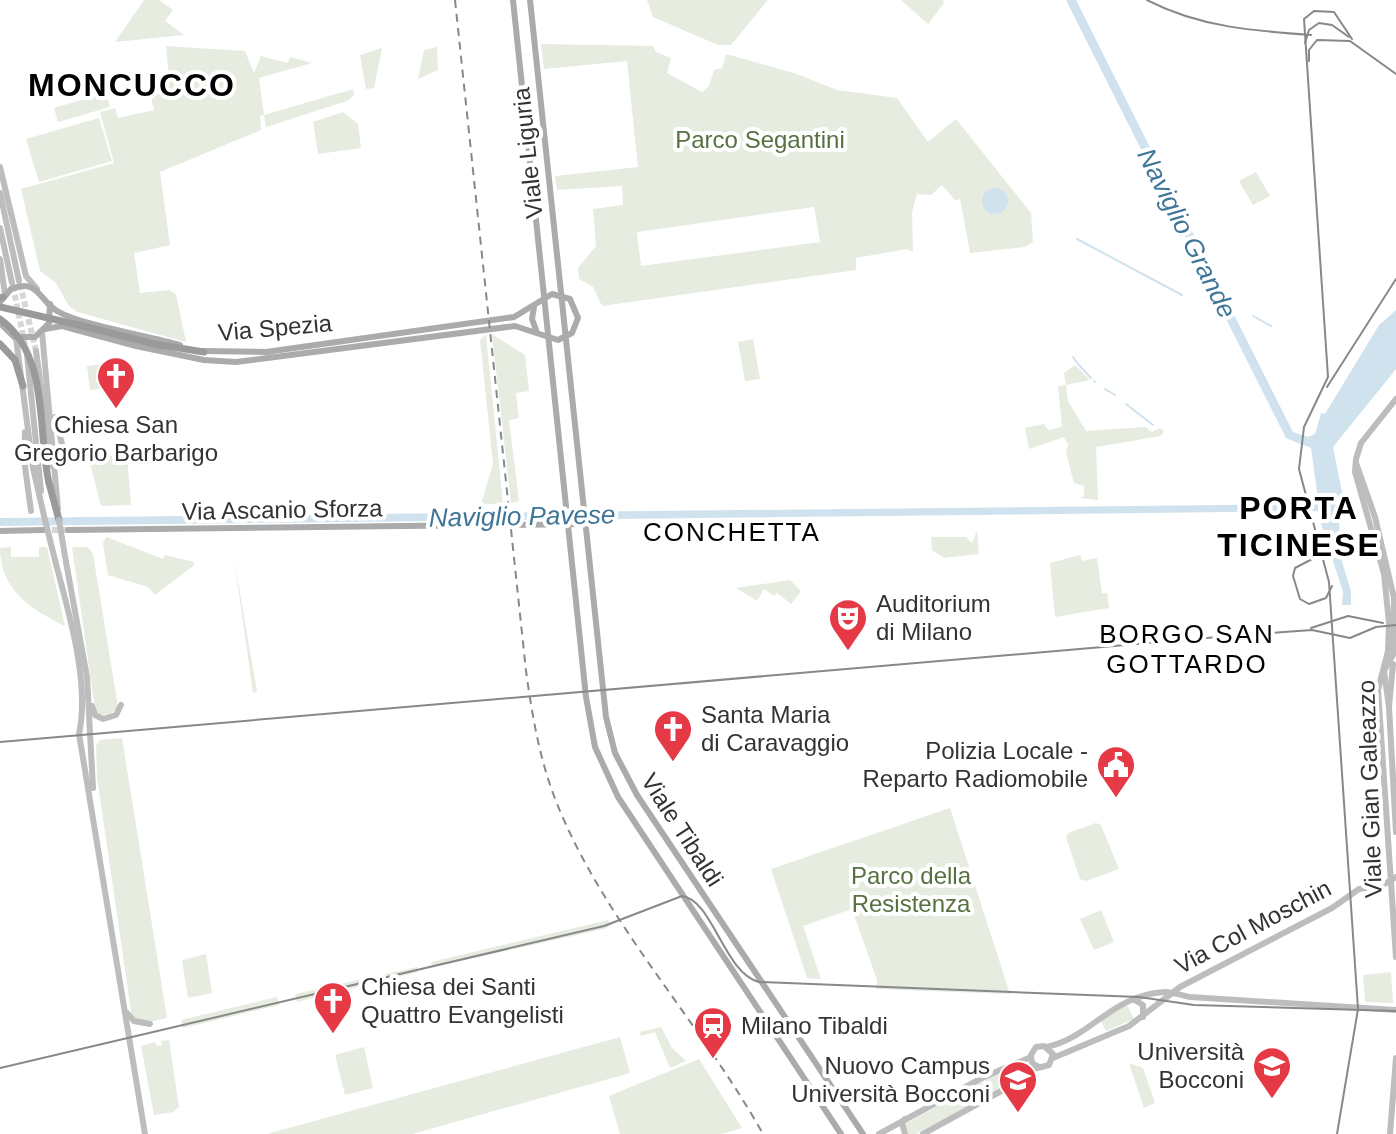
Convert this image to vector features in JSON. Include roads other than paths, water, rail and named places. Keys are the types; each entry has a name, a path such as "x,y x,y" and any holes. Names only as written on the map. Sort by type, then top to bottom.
{"highway":[{"path":"2,300 83,326 154,344 204,352"},
{"path":"0,321 22,340 32,362 47,474 59,520"},
{"path":"0,344 12,356 23,386"}],"main road":[{"name":"Viale Liguria","path":"513,0 544,297"},
{"name":"Viale Liguria","path":"530,0 561,295"},
{"path":"0,167 26,276 48,301 51,316 40,342 52,411 59,520"},
{"path":"0,193 16,282 0,228"},
{"path":"0,259 2,300"},
{"path":"2,300 21,286 37,289"},
{"path":"561,295 566,338"},
{"path":"534,307 532,319 536,330 549,340 566,338 576,328 578,318 574,304 561,295 544,297 549,340"},
{"name":"Via Spezia","path":"48,301 56,310 69,315 204,352 266,352 514,317 534,307 544,297"},
{"path":"0,321 16,338 31,451 71,626 82,696 81,744 145,1134"},
{"name":"Via Spezia","path":"16,338 29,339 44,330 62,326 204,360 251,362 515,326 536,330"},
{"name":"Viale Tibaldi","path":"566,338 606,717 622,768 863,1134"},
{"name":"Viale Tibaldi","path":"549,340 590,719 607,777 841,1134"},
{"path":"36,351 59,520 97,717 115,716 121,705"},
{"path":"26,352 45,520"},
{"path":"1392,624 1375,531 1356,463 1359,447 1396,399"},
{"path":"52,411 63,448"},
{"path":"27,416 24,452 31,511"},
{"name":"Via Ascanio Sforza","path":"68,530 584,522"},
{"path":"0,531 43,530"},
{"name":"Viale Gian Galeazzo","path":"1392,624 1394,653 1389,707 1396,832"},
{"name":"Viale Gian Galeazzo","path":"1392,624 1378,690 1396,957"},
{"path":"87,677 92,785 127,1025"},
{"name":"Via Col Moschin","path":"1172,992 1351,894 1393,879"},
{"path":"923,1134 1007,1088 1024,1073 1046,1067 1053,1058 1143,1017 1172,992"},
{"path":"879,1134 1000,1069 1019,1065 1031,1057 1034,1049 1063,1042 1131,999 1172,992 1190,997 1396,1010"},
{"path":"1131,999 1143,1005 1143,1017"},
{"path":"127,1013 134,1021 150,1024"},
{"path":"1094,1021 1100,1038"},
{"path":"1047,1047 1053,1058"},
{"path":"1031,1057 1039,1067"},
{"path":"1390,1134 1396,1058"},
{"path":"1019,1065 1024,1073"},
{"path":"905,1119 902,1123 905,1134"},
{"path":"888,1129 898,1134"}],"water":[{"path":"1066,0 1076,0 1293,432 1308,437 1315,434 1321,413 1325,414 1379,325 1396,310 1396,369 1333,447 1344,502 1339,517 1340,555 1351,591 1351,605 1342,605 1343,592 1317,511 0,526 0,518 1314,504 1318,499 1311,448 1286,438"},
{"path":"995,188 1004,192 1008,201 1004,210 995,214 986,210 982,201 986,192"}],"waterway":[{"path":"1077,239 1182,295"},
{"name":"Naviglio Grande","path":"1253,316 1271,326"},
{"path":"1073,357 1078,364"},
{"path":"1079,365 1091,378"},
{"path":"1105,389 1115,395"},
{"path":"1126,404 1153,425"}],"tunnel":[{"path":"20,284 36,351"},
{"path":"13,286 26,350"},
{"path":"43,530 68,530"}],"tram line":[{"path":"1147,0 1207,22 1311,35"},
{"path":"1337,1134 1358,1009 1329,582 1299,469 1304,427 1328,377 1304,19 1314,11 1334,12 1352,39"},
{"path":"1305,43 1309,30 1319,23 1332,25 1349,37"},
{"path":"1309,61 1309,50 1317,40 1350,41 1396,74"},
{"path":"1327,387 1396,279"},
{"path":"1320,542 1316,557 1295,568 1293,576 1300,599 1309,604 1326,598 1332,586"},
{"path":"1311,628 1348,616 1383,623"},
{"path":"0,742 1241,635 1312,630 1350,638 1376,627 1396,625"},
{"path":"0,1068 604,926 682,896 693,900 702,910 737,965 747,976 759,982 1139,997 1194,1005 1396,1011"}],"railway":[{"path":"455,0 526,671 544,766 574,841 597,884 738,1092 763,1134"}],"place":[{"name":"Chiesa San Gregorio Barbarigo","path":"116,410"},
{"name":"Auditorium di Milano","path":"848,652"},
{"name":"Santa Maria di Caravaggio","path":"673,763"},
{"name":"Polizia Locale - Reparto Radiomobile","path":"1116,799"},
{"name":"Chiesa dei Santi Quattro Evangelisti","path":"333,1035"},
{"name":"Milano Tibaldi","path":"713,1060"},
{"name":"Università Bocconi","path":"1272,1100"},
{"name":"Nuovo Campus Università Bocconi","path":"1018,1114"}],"district":[{"name":"MONCUCCO","path":"132,85"},
{"name":"PORTA TICINESE","path":"1299,526"},
{"name":"CONCHETTA","path":"732,532"},
{"name":"BORGO SAN GOTTARDO","path":"1187,649"}],"park label":[{"name":"Parco Segantini","path":"760,140"},
{"name":"Parco della Resistenza","path":"911,890"}],"water label":[{"name":"Naviglio Pavese","path":"522,516"}]}
